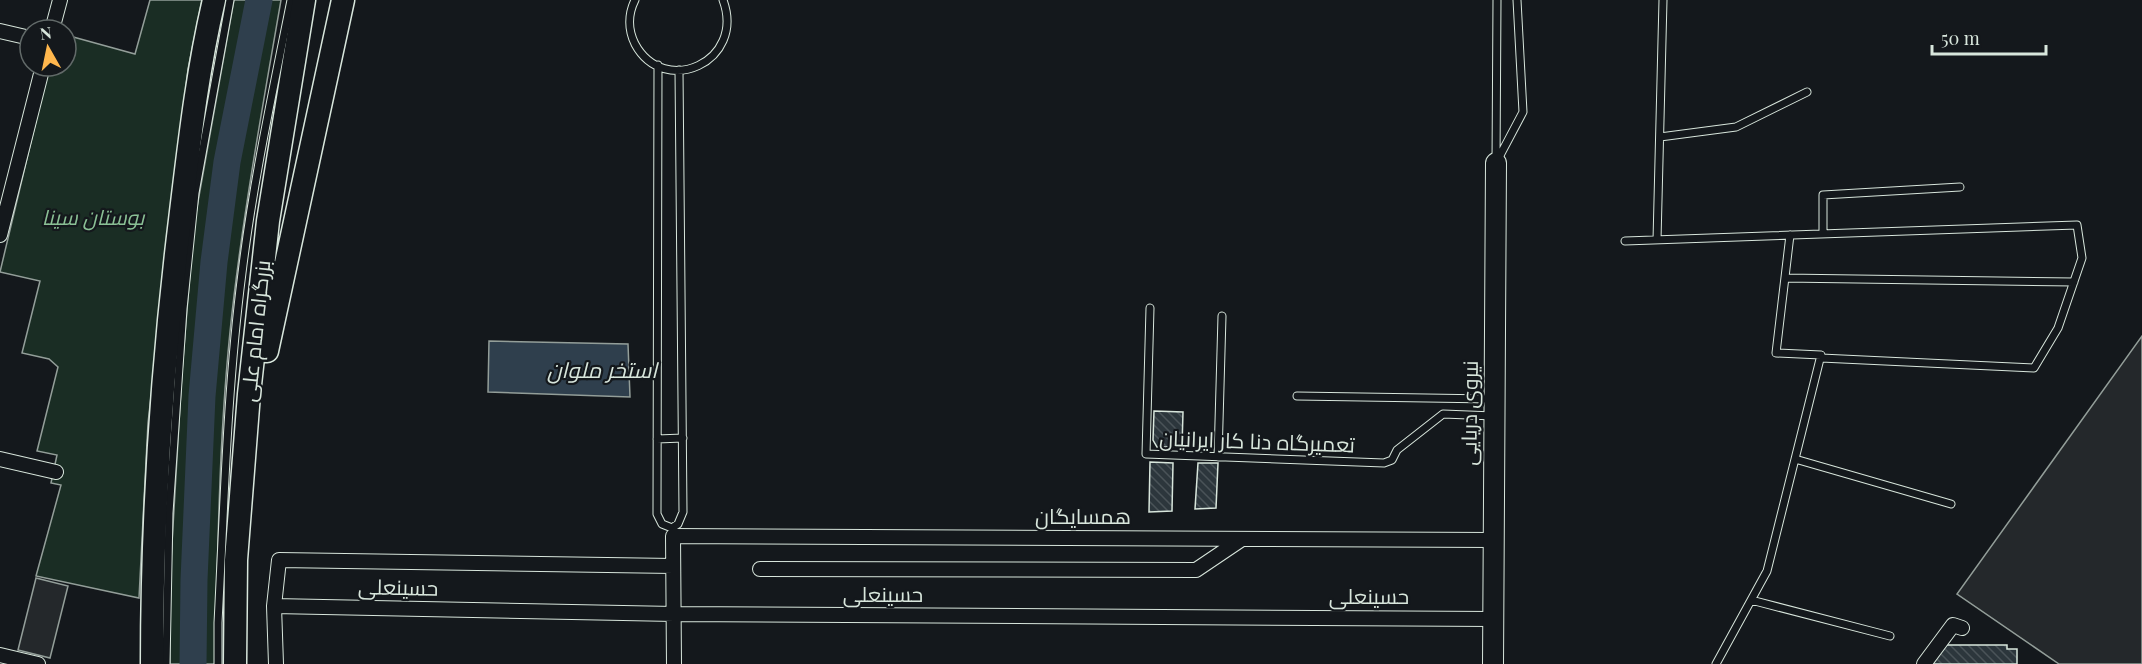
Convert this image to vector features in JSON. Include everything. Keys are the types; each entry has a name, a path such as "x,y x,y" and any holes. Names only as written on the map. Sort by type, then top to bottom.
{"highway":[{"path":"152,664 152,575 171,290 204,45 214,0"},
{"name":"بزرگراه امام علی","path":"235,664 236,560 249,394 268,221 304,0"},
{"path":"241,494 270,337 343,0"}],"main road":[{"name":"نیروی دریایی","path":"1493,664 1496,163"}],"street":[{"path":"55,18 60,0"},
{"path":"0,31 18,35"},
{"path":"0,235 40,78"},
{"path":"0,459 56,472"},
{"path":"673,532 674,664"},
{"name":"همسایگان","path":"673,532 1493,540"},
{"path":"760,569 1196,570 1242,539"},
{"path":"276,664 274,606 279,560 674,566"},
{"name":"حسینعلی","path":"274,606 674,614 1493,619"},
{"path":"1924,664 1953,625 1962,628"},
{"path":"0,655 38,664"}],"lane":[{"path":"166,664 169,513 183,309 197,183 230,0"},
{"path":"218,664 218,623 231,374 242,271 291,0"},
{"path":"634,0 629,22 632,37 639,51 650,62 664,68 679,70 696,67 711,58 722,45 727,29 727,12 723,0"},
{"name":"نیروی دریایی","path":"1496,163 1497,0"},
{"name":"نیروی دریایی","path":"1496,163 1523,112 1517,0"},
{"path":"1656,240 1663,0"},
{"path":"658,65 657,514 662,524 673,532 683,512 679,70"},
{"path":"1659,137 1736,127 1807,92"},
{"path":"1823,234 1822,195 1960,187"},
{"path":"1625,241 1790,235 2077,225 2082,258 2058,328 2034,368 1821,358 1821,355 1776,353 1790,235"},
{"path":"1785,278 2074,282"},
{"name":"تعمیرگاه دنا کار ایرانیان","path":"1150,308 1146,454 1384,463 1392,460 1397,450 1443,414 1494,408"},
{"path":"1218,457 1222,316"},
{"path":"1716,664 1767,571 1821,358"},
{"path":"1297,396 1494,408"},
{"path":"657,439 683,438"},
{"path":"1795,459 1951,504"},
{"path":"1751,600 1890,636"}],"green space":[{"name":"بوستان سینا","path":"150,0 202,0 188,69 148,423 139,598 36,576 61,485 51,483 57,455 37,451 58,367 49,359 22,353 40,281 0,272 46,78 78,78 78,38 135,54"},
{"path":"234,0 281,0 244,222 229,342 220,480 215,664 170,664 169,595 182,372 194,224"}],"shaded area":[{"path":"2142,336 2142,664 2059,664 1957,594"},
{"path":"36,578 68,586 50,658 18,650"}],"water":[{"name":"استخر ملوان","path":"489,341 628,344 630,397 488,392"}],"building":[{"path":"1154,411 1183,412 1182,447 1157,447 1153,440"},
{"path":"1150,462 1173,463 1172,511 1149,512"},
{"path":"1198,463 1218,463 1216,508 1195,509"},
{"path":"1936,645 2007,645 2007,649 2017,649 2017,664 1928,664"}],"waterway":[{"path":"193,664 194,580 202,396 214,262 227,162 259,0"}]}
